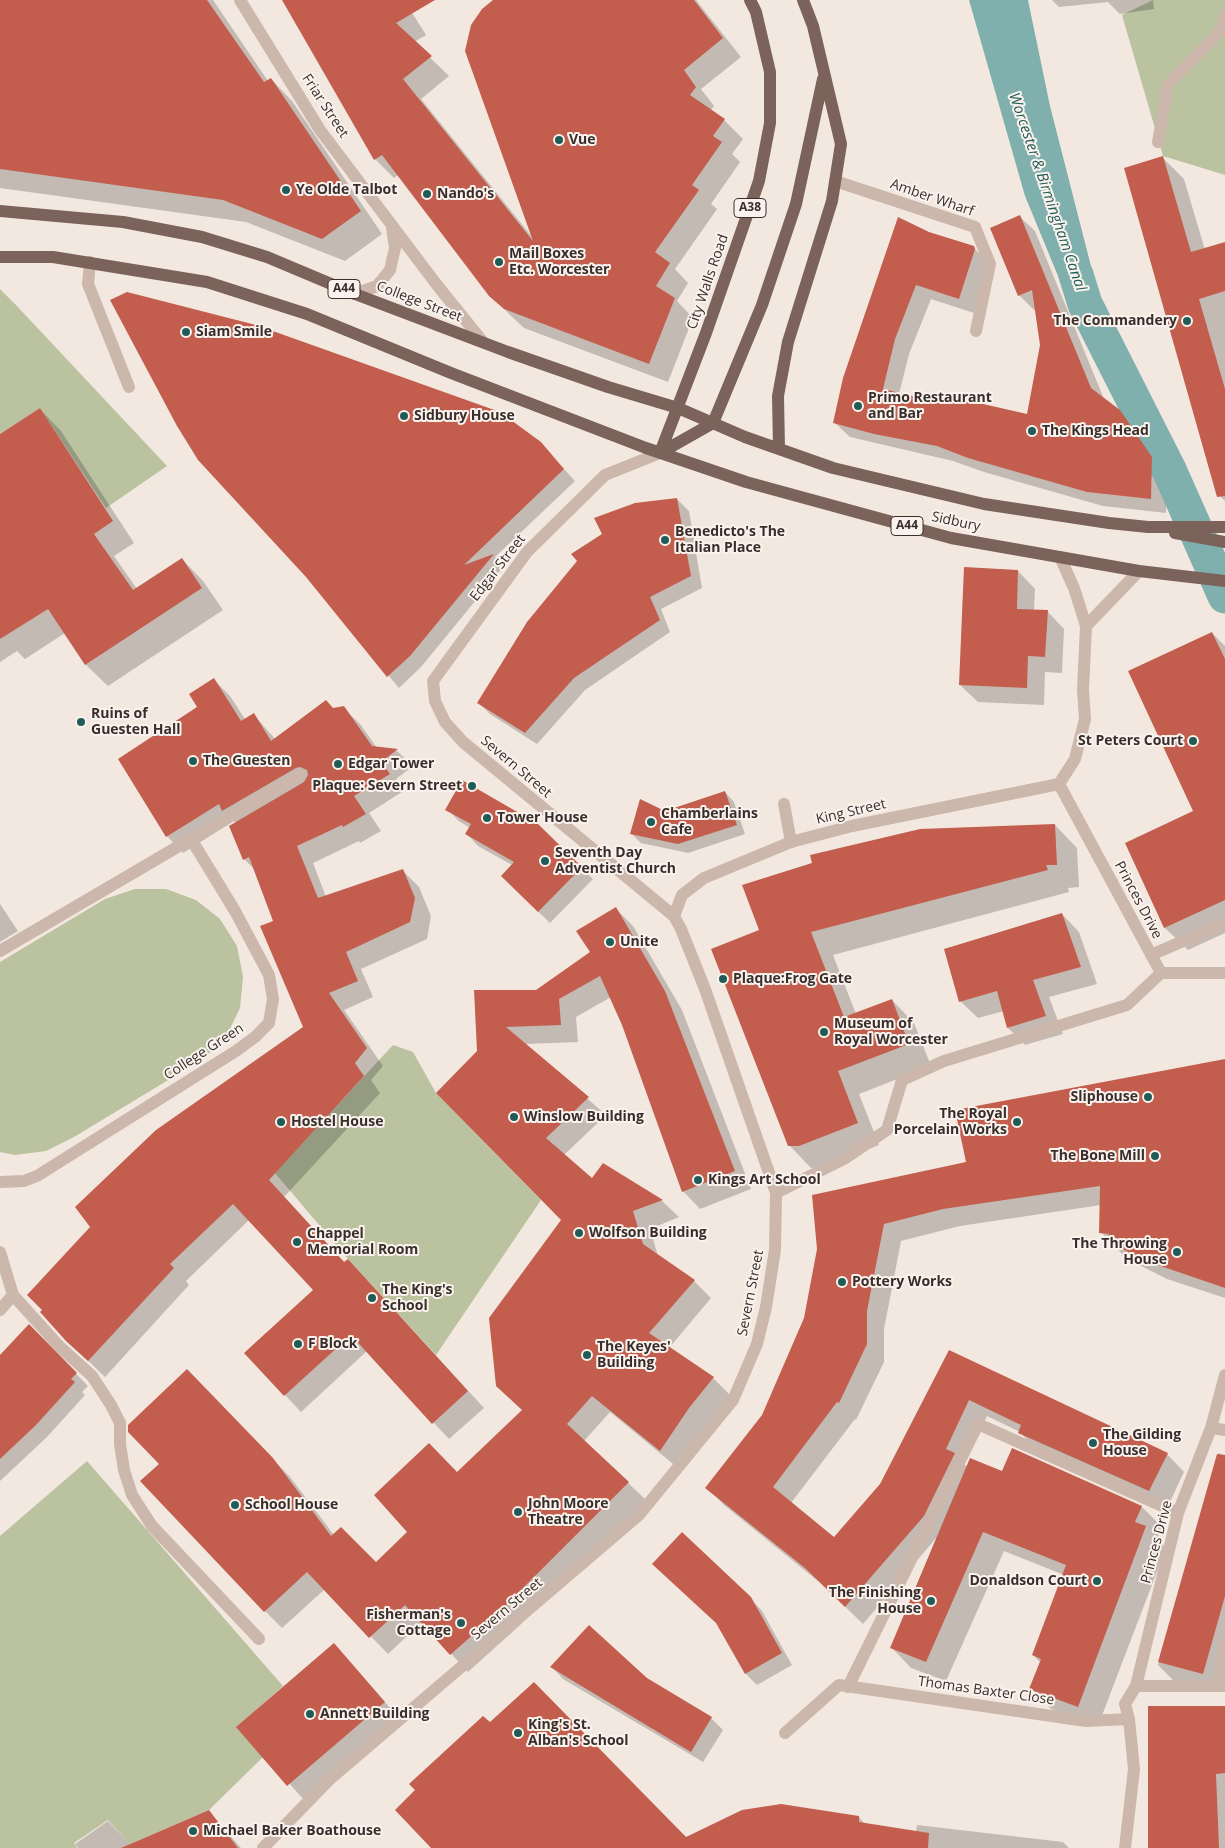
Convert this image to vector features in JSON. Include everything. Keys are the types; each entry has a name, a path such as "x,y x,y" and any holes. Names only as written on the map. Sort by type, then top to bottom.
{"main road":[{"name":"City Walls Road","path":"660,452 678,408 759,181 770,123 770,72 756,12 750,0"},
{"path":"779,449 778,396 788,342 832,201 841,144 823,76 813,26 803,0"},
{"path":"660,452 713,423 762,305 796,204 823,76"},
{"name":"College Street","path":"0,210 123,222 202,237 268,257 355,294 483,342 600,384 678,408"},
{"name":"A44","path":"0,257 53,257 207,282 307,314 451,373 660,452"},
{"name":"Sidbury","path":"678,408 779,449 833,468 984,504 1148,527 1225,527"},
{"name":"Sidbury","path":"660,452 746,482 951,538 1139,571 1225,581"},
{"name":"A44","path":"1148,527 1225,542"}],"street":[{"name":"Friar Street","path":"240,0 320,130 483,342"},
{"path":"1158,142 1168,85 1222,29 1225,15"},
{"name":"Amber Wharf","path":"835,181 975,228 990,264 976,331"},
{"name":"Friar Street","path":"355,294 377,286 390,270 396,248 392,224"},
{"path":"90,262 88,284 129,387"},
{"name":"Edgar Street","path":"463,742 445,722 435,701 433,682 527,552 605,475 660,452"},
{"path":"1059,784 1075,759 1084,719 1083,690 1086,626 1074,588 1060,557"},
{"path":"1086,626 1139,571"},
{"name":"Severn Street","path":"263,1848 329,1780 639,1516 733,1400 757,1344 766,1308 775,1250 776,1194 705,989 674,916 463,742"},
{"path":"0,951 300,775"},
{"name":"King Street","path":"674,916 682,895 704,878 791,842 852,826 1059,784"},
{"name":"Princes Drive","path":"1059,784 1161,972"},
{"path":"784,804 791,842"},
{"name":"College Green","path":"0,1182 24,1180 36,1176 236,1051 255,1038 269,1023 273,999 269,975 235,911 191,839"},
{"path":"1151,955 1225,923"},
{"path":"776,1194 844,1159 887,1130 902,1080 944,1061 1126,1005 1161,972 1225,973"},
{"path":"0,1252 13,1295 60,1348 92,1376 111,1405 120,1423 124,1470 132,1495 152,1526 259,1639"},
{"path":"0,1310 13,1295"},
{"name":"Princes Drive","path":"1125,1848 1134,1769 1129,1718 1125,1704 1136,1686 1178,1513 1211,1428 1225,1375"},
{"path":"785,1733 843,1686 978,1424 1178,1513"},
{"path":"1211,1428 1225,1430"},
{"path":"1136,1686 1222,1686 1225,1643"},
{"name":"Thomas Baxter Close","path":"843,1686 1086,1721 1129,1718"}],"green space":[{"path":"1153,0 1225,0 1225,175 1163,156 1122,15"},
{"path":"0,289 167,466 106,508 40,408 0,434"},
{"path":"135,889 166,889 196,900 220,919 237,946 243,977 240,1008 226,1037 203,1059 74,1137 46,1151 15,1155 0,1152 0,962 105,899"},
{"path":"393,1045 413,1052 436,1093 541,1200 436,1355 348,1259 275,1173"},
{"path":"87,1461 283,1686 237,1727 263,1757 209,1810 130,1844 108,1820 74,1843 77,1848 0,1848 0,1536"}],"water":[{"path":"969,0 1028,0 1050,106 1104,317 1077,322 1025,196"}],"building":[{"path":"0,0 207,0 264,82 271,78 361,211 322,239 223,200 0,169"},
{"path":"282,0 435,0 396,23 432,56 403,79 533,241 465,51 471,25 482,9 493,0 694,0 723,38 684,70 696,87 690,95 725,119 713,136 722,142 692,185 699,190 655,252 670,263 656,286 675,298 649,364 504,309 489,296 382,155 374,160"},
{"name":"The Commandery","path":"1163,156 1191,252 1225,242 1225,291 1199,299 1225,389 1225,496 1217,497 1124,168"},
{"path":"1020,215 1091,388 1120,410 1152,457 1151,499 1087,492 968,458 937,446 874,434 833,423 843,378 898,217 929,232 974,246 975,249 959,299 916,285 895,339 883,389 946,404 948,396 1027,414 1040,345 1032,290 1018,296 990,228"},
{"path":"127,292 256,325 500,412 541,442 564,469 464,565 494,554 410,656 387,677 306,577 198,460 177,426 110,300"},
{"path":"40,408 113,521 94,534 133,590 182,558 202,588 85,665 48,609 0,639 0,434"},
{"path":"677,498 691,576 650,597 660,620 574,678 525,733 477,703 527,622 577,561 571,554 602,534 594,518 635,503"},
{"path":"964,567 1018,570 1017,609 1048,610 1045,657 1028,656 1027,688 959,685"},
{"name":"St Peters Court","path":"1212,632 1225,659 1225,900 1164,928 1125,843 1193,811 1128,671"},
{"path":"214,678 241,721 254,713 271,741 326,700 333,708 344,706 372,746 398,749 381,762 390,774 354,796 366,814 343,827 342,825 297,846 318,898 403,869 415,898 410,922 346,952 358,981 329,993 367,1048 355,1063 364,1076 269,1180 344,1262 348,1259 468,1391 432,1424 351,1335 284,1396 244,1353 313,1290 233,1204 170,1264 174,1268 88,1361 66,1341 40,1312 42,1310 27,1295 90,1227 75,1207 156,1130 303,1027 260,926 273,921 249,857 243,860 229,826 304,782 308,775 307,770 300,767 296,768 222,811 219,804 166,837 118,759 197,707 189,694"},
{"path":"462,780 538,824 582,867 538,912 501,876 514,862 465,834 471,824 445,810"},
{"path":"725,791 737,825 678,844 630,834 640,799 665,811"},
{"path":"1055,824 1057,865 1046,865 1048,870 811,932 844,1017 892,999 909,1044 838,1071 858,1123 799,1146 788,1146 711,949 759,930 742,885 812,863 810,855 920,829"},
{"path":"616,907 665,991 735,1171 682,1192 622,1025 600,976 559,999 561,1025 506,1027 589,1097 546,1138 592,1178 603,1163 663,1200 633,1211 643,1244 695,1280 649,1333 714,1377 689,1408 660,1451 592,1396 567,1424 629,1482 502,1609 450,1655 405,1605 369,1638 307,1572 264,1612 140,1481 159,1464 128,1432 128,1425 187,1369 273,1458 331,1536 341,1527 376,1562 407,1532 374,1495 429,1443 457,1472 522,1410 496,1386 489,1318 561,1220 436,1093 477,1051 474,990 536,990 590,952 576,931"},
{"path":"1062,913 1081,967 1033,980 1046,1016 1007,1028 997,991 959,1002 944,949"},
{"path":"1225,1059 1225,1288 1149,1262 1108,1242 1109,1234 1099,1233 1100,1186 943,1209 884,1224 867,1311 867,1344 839,1403 837,1402 773,1487 834,1537 880,1484 949,1350 1168,1453 1149,1491 1018,1433 1021,1425 969,1400 946,1449 955,1453 924,1516 845,1607 805,1568 705,1488 762,1415 804,1318 817,1249 812,1195 966,1162 955,1110"},
{"path":"29,1324 77,1373 71,1379 75,1382 36,1425 0,1459 0,1355"},
{"name":"Donaldson Court","path":"1012,1448 1142,1506 1135,1522 1146,1526 1078,1707 1029,1689 1041,1659 1032,1655 1066,1565 983,1532 926,1662 890,1648 970,1458 1002,1471"},
{"path":"1217,1454 1225,1455 1225,1596 1203,1674 1158,1662"},
{"path":"682,1532 751,1597 782,1653 745,1674 716,1623 652,1564"},
{"path":"589,1625 647,1678 712,1717 691,1752 550,1667"},
{"name":"Annett Building","path":"334,1643 385,1702 287,1786 236,1727"},
{"path":"534,1682 686,1837 742,1810 781,1804 859,1816 859,1822 929,1833 928,1848 431,1848 395,1810 415,1790 409,1784 483,1716 490,1722"},
{"path":"1148,1706 1225,1706 1225,1773 1216,1774 1219,1848 1148,1848"},
{"name":"Michael Baker Boathouse","path":"209,1810 238,1848 121,1848"}],"waterway":[{"name":"Worcester & Birmingham Canal","path":"1076,275 1085,304 1170,472 1225,596"}],"place":[{"name":"Vue","path":"559,140"},
{"name":"Ye Olde Talbot","path":"286,190"},
{"name":"Nando's","path":"427,194"},
{"name":"Mail Boxes Etc. Worcester","path":"499,262"},
{"name":"The Commandery","path":"1187,321"},
{"name":"Siam Smile","path":"186,332"},
{"name":"Primo Restaurant and Bar","path":"858,406"},
{"name":"Sidbury House","path":"404,416"},
{"name":"The Kings Head","path":"1032,431"},
{"name":"Benedicto's The Italian Place","path":"665,540"},
{"name":"Ruins of Guesten Hall","path":"81,722"},
{"name":"St Peters Court","path":"1193,741"},
{"name":"The Guesten","path":"193,761"},
{"name":"Edgar Tower","path":"338,764"},
{"name":"Plaque: Severn Street","path":"472,786"},
{"name":"Tower House","path":"487,818"},
{"name":"Chamberlains Cafe","path":"651,822"},
{"name":"Seventh Day Adventist Church","path":"545,861"},
{"name":"Unite","path":"610,942"},
{"name":"Plaque:Frog Gate","path":"723,979"},
{"name":"Museum of Royal Worcester","path":"824,1032"},
{"name":"Sliphouse","path":"1148,1097"},
{"name":"Winslow Building","path":"514,1117"},
{"name":"Hostel House","path":"281,1122"},
{"name":"The Royal Porcelain Works","path":"1017,1122"},
{"name":"The Bone Mill","path":"1155,1156"},
{"name":"Kings Art School","path":"698,1180"},
{"name":"Wolfson Building","path":"579,1233"},
{"name":"Chappel Memorial Room","path":"297,1242"},
{"name":"The Throwing House","path":"1177,1252"},
{"name":"Pottery Works","path":"842,1282"},
{"name":"The King's School","path":"372,1298"},
{"name":"F Block","path":"298,1344"},
{"name":"The Keyes' Building","path":"587,1355"},
{"name":"The Gilding House","path":"1093,1443"},
{"name":"School House","path":"235,1505"},
{"name":"John Moore Theatre","path":"518,1512"},
{"name":"Donaldson Court","path":"1097,1581"},
{"name":"The Finishing House","path":"931,1601"},
{"name":"Fisherman's Cottage","path":"461,1623"},
{"name":"Annett Building","path":"310,1714"},
{"name":"King's St. Alban's School","path":"518,1733"},
{"name":"Michael Baker Boathouse","path":"193,1831"}]}
